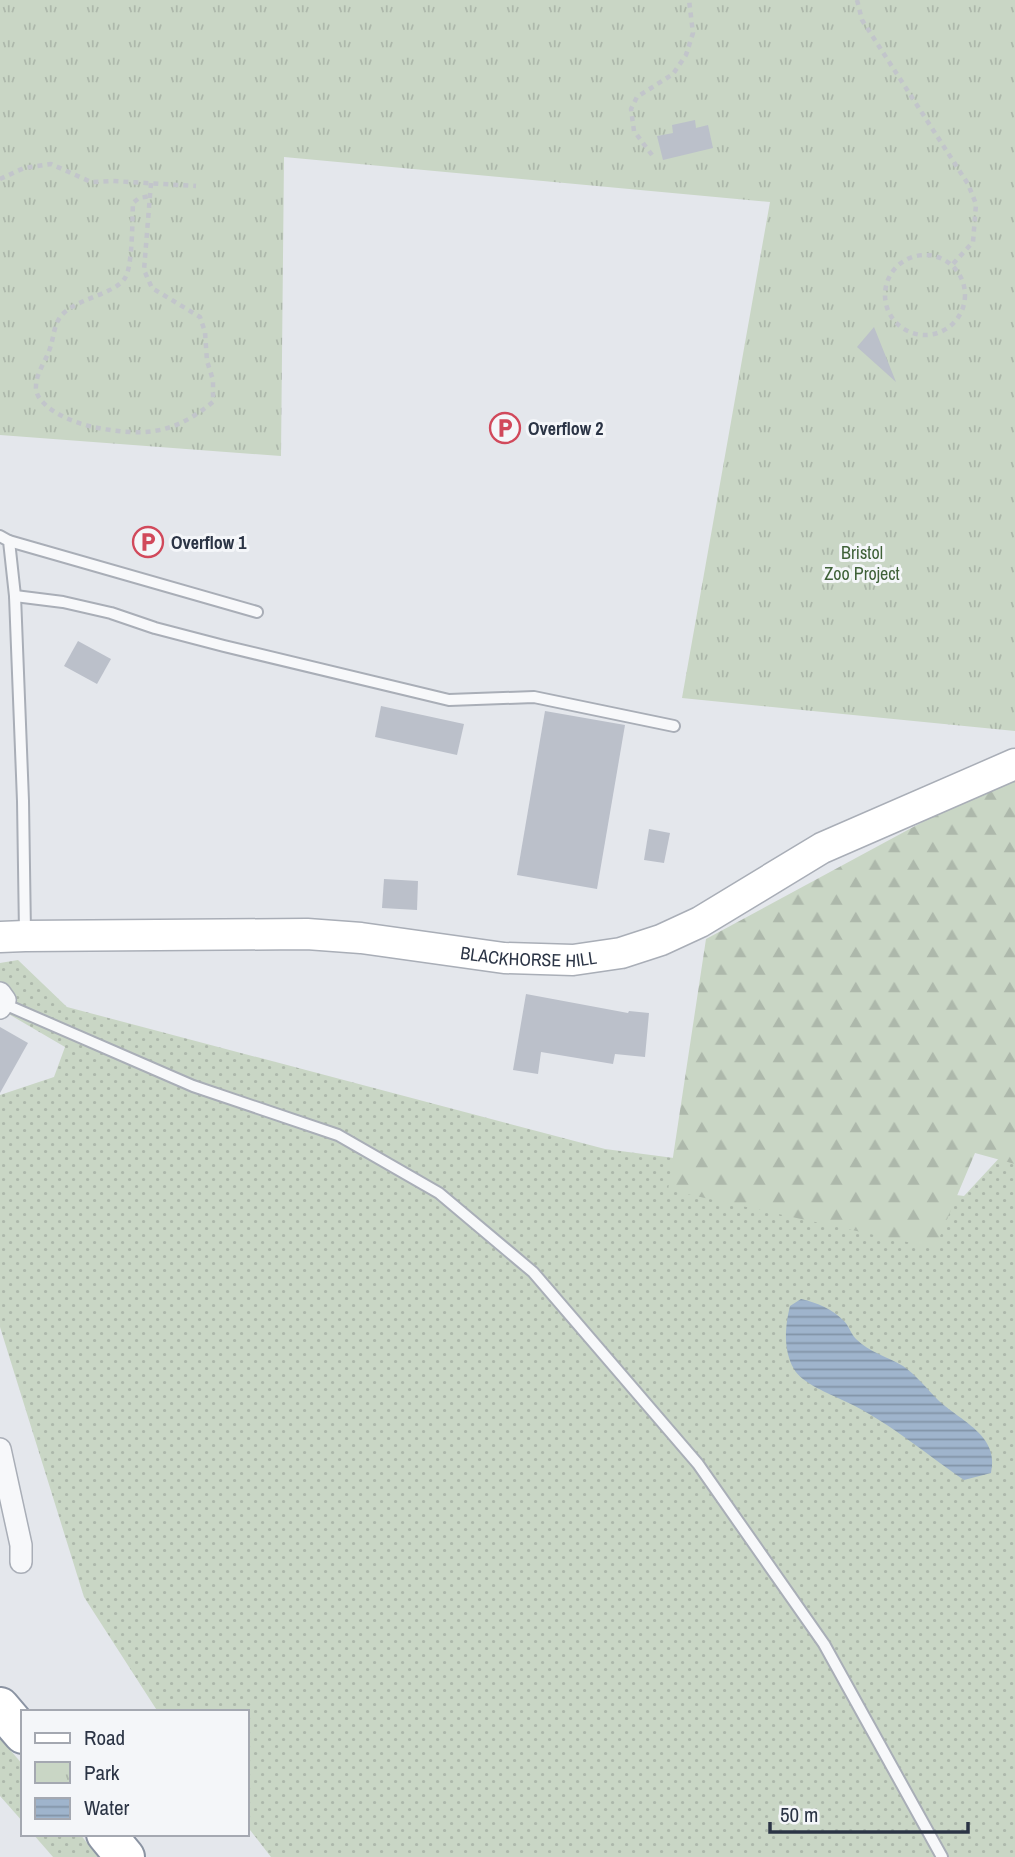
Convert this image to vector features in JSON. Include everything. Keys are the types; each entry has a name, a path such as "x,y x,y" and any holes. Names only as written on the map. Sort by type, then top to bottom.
{"highway":[{"path":"0,1707 21,1732"},
{"path":"108,1836 125,1857"}],"main road":[{"name":"BLACKHORSE HILL","path":"12,937 307,934 361,938 504,958 573,960 621,953 661,940 701,922 822,848 1015,764"}],"street":[{"path":"0,1450 20,1545 21,1562"}],"lane":[{"path":"12,937 23,801 15,596 5,539 257,611"},
{"path":"15,596 64,602 111,613 224,646 449,700 534,696 674,726"},
{"path":"2,1001 10,1007 193,1086 338,1135 439,1193 533,1272 698,1464 817,1633 942,1857"}],"path":[{"path":"653,155 634,131 631,109 637,97 673,74 686,55 693,33 689,0"},
{"path":"856,0 862,20 968,184 976,204 973,242 952,265"},
{"path":"0,179 24,168 51,164 91,181 197,187"},
{"path":"151,183 151,196 144,270 152,289 200,317 213,380 213,402 195,416 170,428 133,432 74,423 42,403 36,393 36,384 51,348 54,328 62,315 84,299 111,289 125,278 130,262 133,203 139,198 151,196"},
{"path":"923,255 939,257 952,265 961,278 964,293 962,309 954,322 941,331 926,335 911,332 897,324 888,311 885,296 887,281 895,268 908,258 923,255"}],"green space":[{"name":"Bristol Zoo Project","path":"0,0 1015,0 1015,731 682,698 770,202 284,157 281,456 0,435"},
{"path":"1015,772 1015,1164 975,1153 935,1248 668,1190 706,939"},
{"path":"18,960 67,1007 605,1149 964,1196 1015,1141 1015,1857 271,1857 248,1827 248,1710 157,1710 84,1597 0,1327 0,1095 54,1077 65,1047 0,1009 0,963"},
{"path":"0,1738 21,1763 21,1820 0,1796"},
{"path":"35,1836 82,1836 98,1857 53,1857"}],"water":[{"path":"801,1299 835,1313 861,1344 903,1366 938,1400 976,1430 990,1449 991,1473 964,1480 871,1415 820,1390 797,1374 790,1362 786,1338 790,1306"}],"building":[{"path":"695,120 696,128 708,125 713,148 663,160 657,136 673,133 672,125"},
{"path":"874,327 896,382 857,347"},
{"path":"78,641 111,659 97,684 64,666"},
{"path":"381,706 464,724 457,755 375,737"},
{"path":"545,711 625,725 597,889 517,875"},
{"path":"649,829 670,833 664,863 644,860"},
{"path":"384,879 418,881 417,910 382,908"},
{"path":"526,994 628,1013 649,1013 645,1057 615,1054 613,1064 541,1052 538,1074 513,1070"},
{"path":"0,1027 28,1043 0,1093"}],"place":[{"name":"Overflow 2","path":"505,428"},
{"name":"Overflow 1","path":"148,542"}]}
